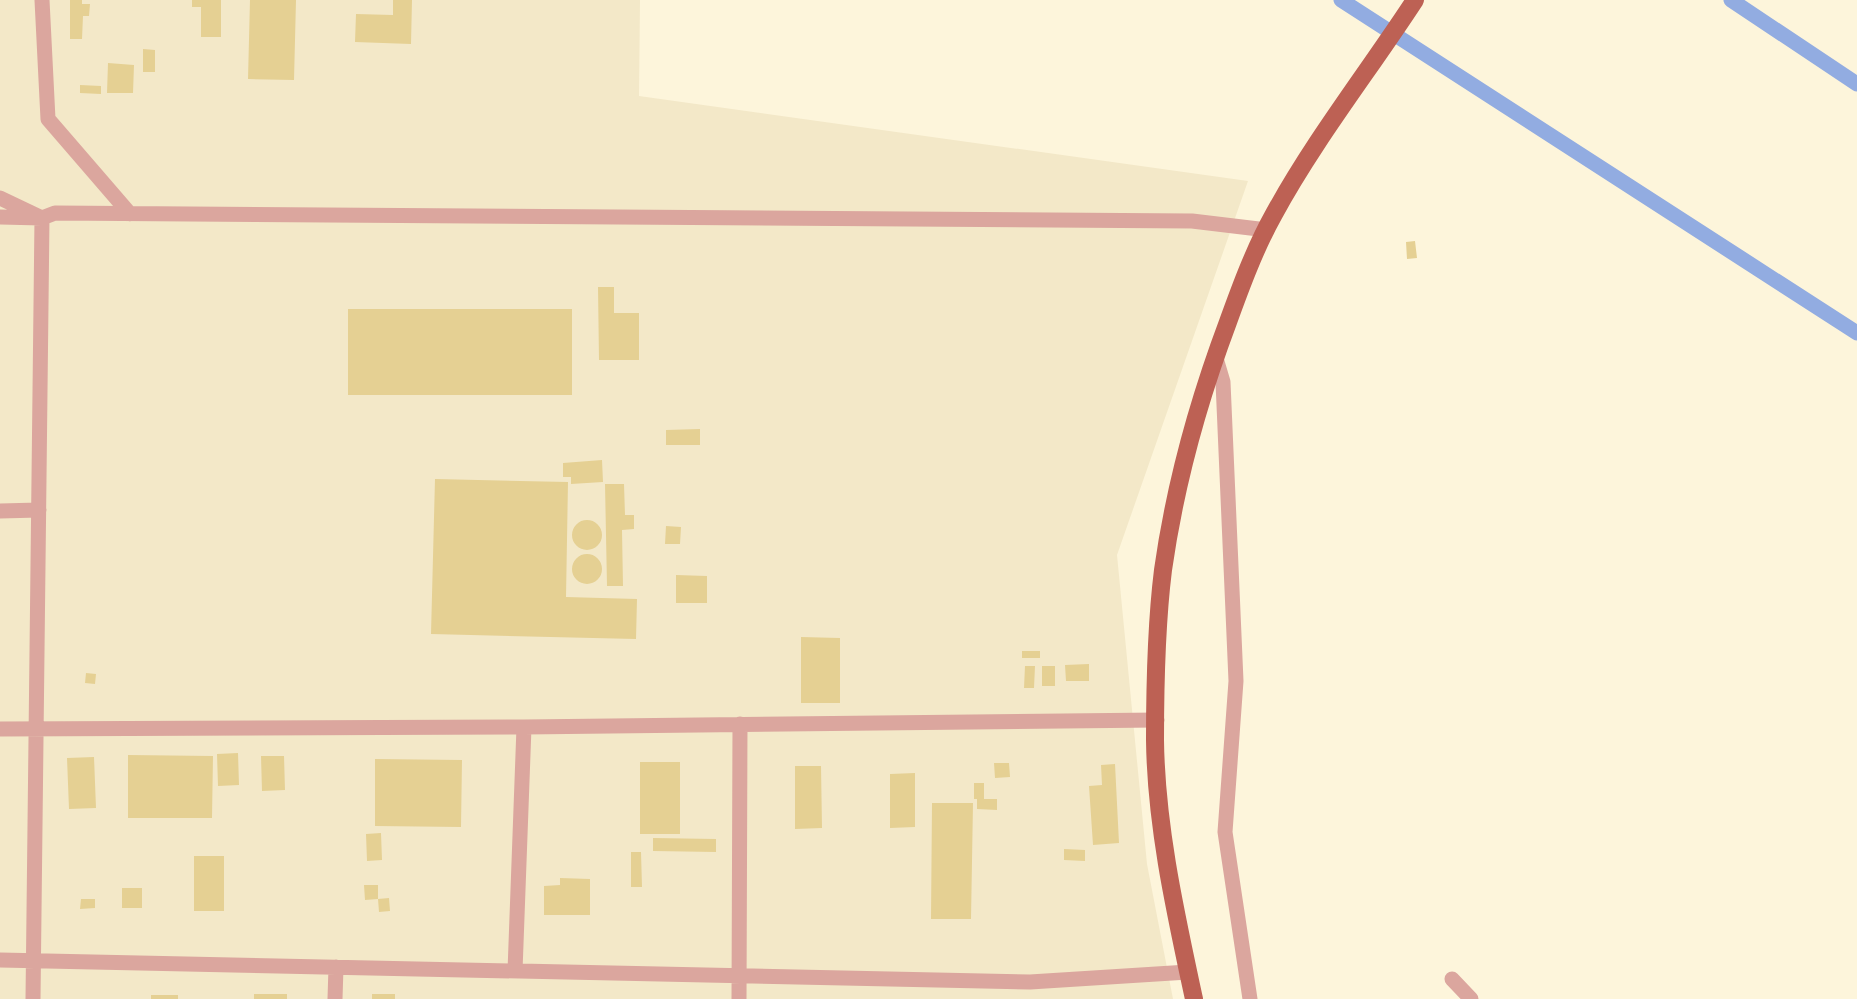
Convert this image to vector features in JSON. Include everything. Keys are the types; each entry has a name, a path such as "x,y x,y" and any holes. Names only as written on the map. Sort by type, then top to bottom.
{"main road":[{"path":"1194,999 1171,887 1159,799 1155,740 1163,570 1191,431 1215,355 1242,284 1267,230 1306,158 1412,5"}],"street":[{"path":"42,0 48,119 130,214"},
{"path":"0,198 42,218"},
{"path":"0,217 42,218 55,213 1192,221 1267,230"},
{"path":"33,999 42,218"},
{"path":"1215,355 1223,382 1236,681 1225,832 1250,999"},
{"path":"0,511 39,510"},
{"path":"0,729 524,727 1157,720"},
{"path":"739,999 740,724"},
{"path":"515,971 524,727"},
{"path":"0,960 1030,982 1188,972"},
{"path":"335,999 336,967"},
{"path":"1452,979 1471,999"}],"shaded area":[{"path":"0,0 640,0 639,96 1248,181 1117,555 1147,864 1173,999 0,999"}],"building":[{"path":"70,0 82,0 82,4 90,4 89,16 83,16 82,39 70,39"},
{"path":"192,0 221,0 221,37 201,37 201,7 192,7"},
{"path":"250,0 296,0 294,80 248,79"},
{"path":"393,0 412,0 411,44 355,42 356,14 393,15"},
{"path":"143,49 155,50 155,72 143,72"},
{"path":"108,63 134,65 133,93 107,93"},
{"path":"80,85 101,86 101,94 80,93"},
{"path":"1415,241 1417,258 1407,259 1406,242"},
{"path":"598,287 614,287 614,313 639,313 639,360 599,360"},
{"path":"348,309 572,309 572,395 348,395"},
{"path":"700,429 700,445 666,445 666,430"},
{"path":"602,460 603,482 571,484 571,477 563,477 563,463"},
{"path":"435,479 568,482 566,597 637,599 636,639 431,634"},
{"path":"605,484 624,484 625,515 634,515 634,529 622,530 623,586 607,586"},
{"path":"587,520 598,524 602,535 598,546 587,550 576,546 572,535 576,524"},
{"path":"666,526 681,527 680,544 665,544"},
{"path":"587,554 598,558 602,569 598,580 587,584 576,580 572,569 576,558"},
{"path":"676,575 707,576 707,603 676,603"},
{"path":"801,637 840,638 840,703 801,703"},
{"path":"1022,651 1040,651 1040,658 1022,658"},
{"path":"1089,664 1089,681 1066,681 1065,665"},
{"path":"1025,666 1035,666 1034,688 1024,688"},
{"path":"1042,666 1055,666 1055,686 1042,686"},
{"path":"86,673 96,674 95,684 85,683"},
{"path":"238,753 239,785 218,786 217,754"},
{"path":"128,755 213,756 212,818 128,818"},
{"path":"261,756 284,756 285,790 262,791"},
{"path":"94,757 96,808 69,809 67,758"},
{"path":"375,759 462,760 461,827 375,826"},
{"path":"640,762 680,762 680,834 640,834"},
{"path":"994,763 1009,763 1010,777 995,778"},
{"path":"1115,764 1119,843 1093,845 1089,786 1102,785 1101,765"},
{"path":"795,766 821,766 822,828 795,829"},
{"path":"915,773 915,827 890,828 890,774"},
{"path":"974,783 984,783 984,799 997,799 997,810 977,809 977,799 974,799"},
{"path":"932,803 973,803 971,919 931,919"},
{"path":"381,833 382,860 367,861 366,834"},
{"path":"653,838 716,839 716,852 653,851"},
{"path":"1064,849 1085,850 1085,861 1064,860"},
{"path":"631,852 641,852 642,887 631,887"},
{"path":"194,856 224,856 224,911 194,911"},
{"path":"560,878 590,879 590,915 544,915 544,886 560,885"},
{"path":"364,885 378,885 378,899 365,900"},
{"path":"122,888 142,888 142,908 122,908"},
{"path":"389,898 390,911 379,912 378,899"},
{"path":"81,899 95,899 95,908 80,909"},
{"path":"254,994 287,994 287,999 254,999"},
{"path":"372,994 395,994 395,999 372,999"},
{"path":"151,995 178,995 178,999 151,999"}],"waterway":[{"path":"1341,0 1857,333"},
{"path":"1731,0 1857,84"}]}
